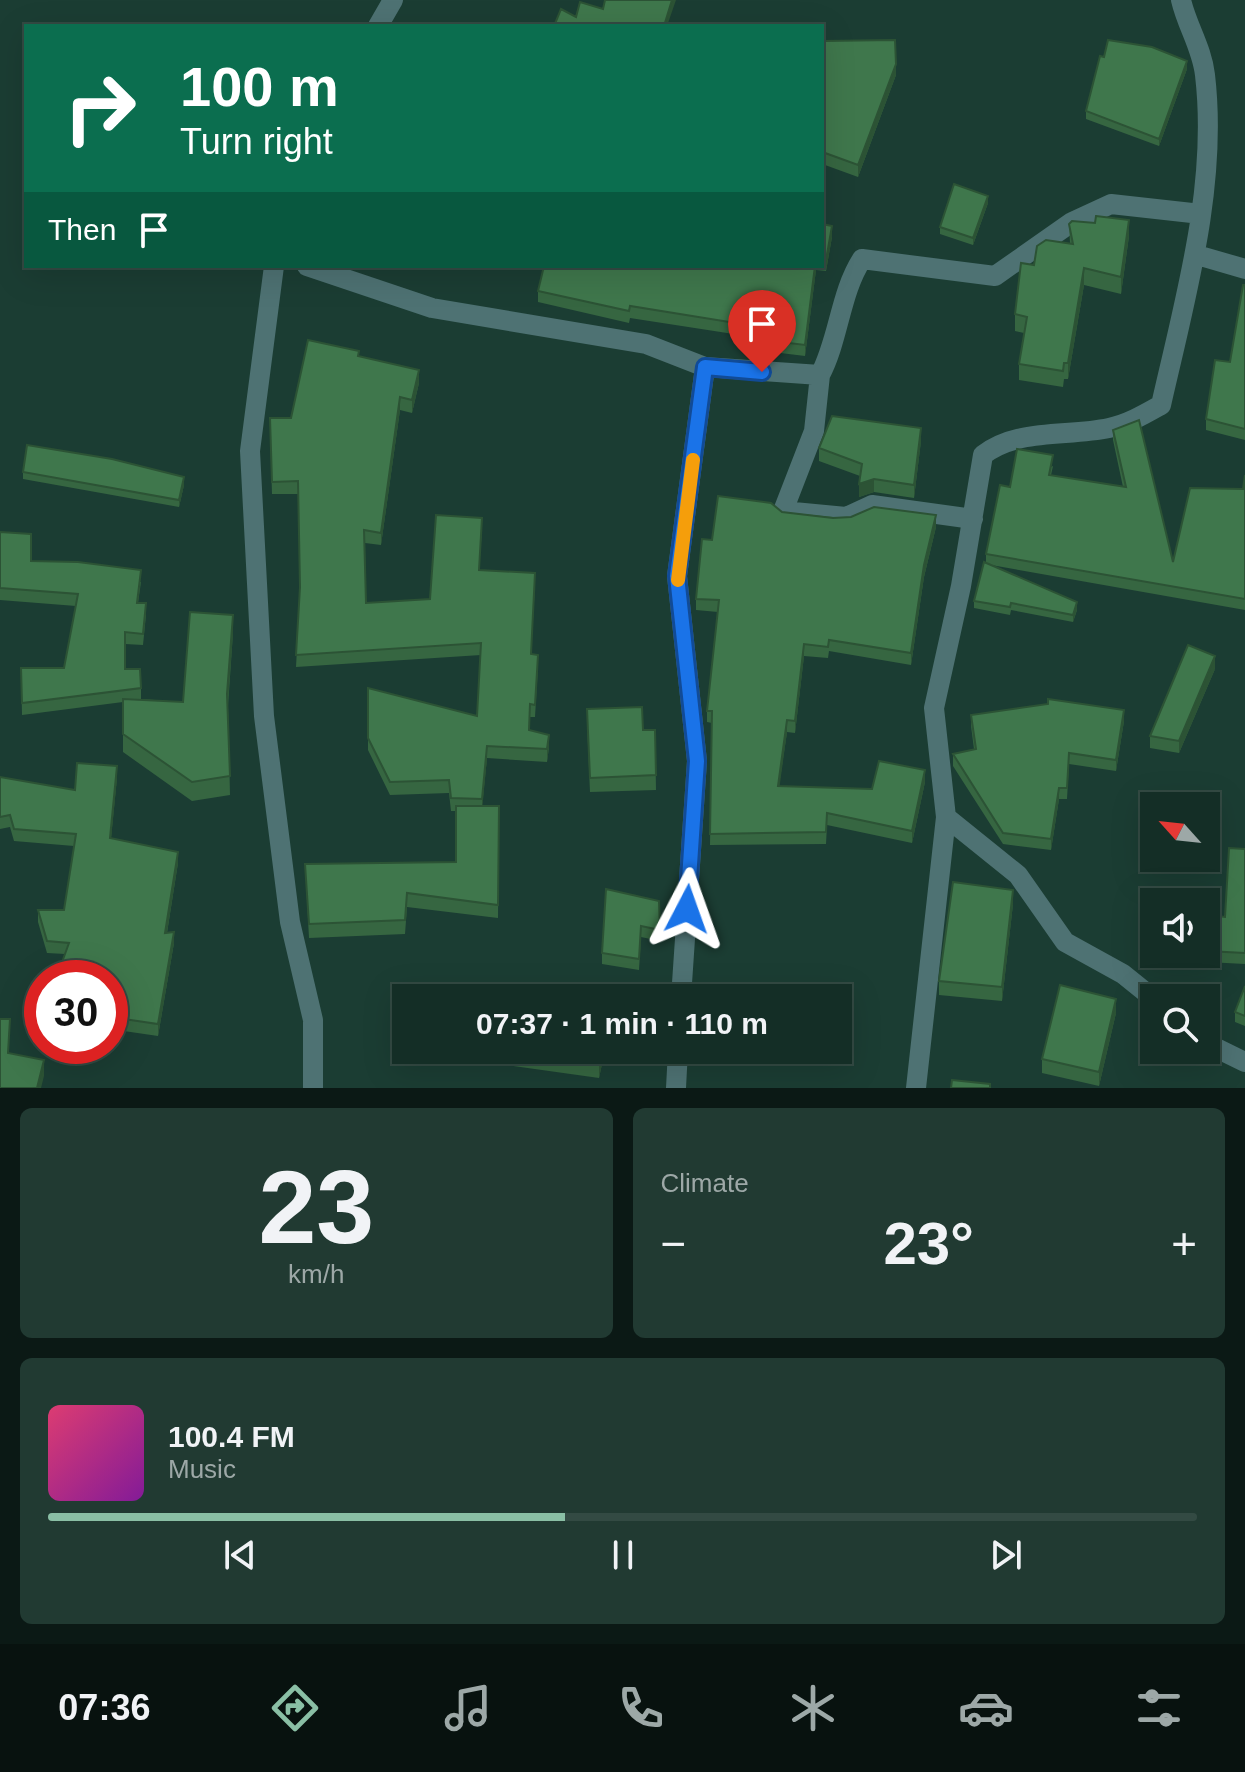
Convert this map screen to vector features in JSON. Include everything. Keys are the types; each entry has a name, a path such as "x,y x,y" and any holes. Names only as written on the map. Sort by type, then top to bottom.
{"street":[{"path":"379,24 393,0"},
{"path":"916,1088 946,817 934,708 983,455 999,442 1111,428 1161,405 1197,255 1207,107 1205,72 1181,0"},
{"path":"973,519 872,505 846,517 783,511 814,431 820,375 831,353 854,271 862,259 995,276 1072,222 1111,204 1201,214"},
{"path":"1197,255 1245,269"},
{"path":"274,268 250,451 264,716 290,922 313,1020 313,1088"},
{"path":"313,268 432,308 646,344 705,367 820,375"},
{"path":"682,984 697,761 677,576 705,367"},
{"path":"946,817 1018,875 1065,942 1123,974 1140,988"},
{"path":"1220,1050 1245,1062"},
{"path":"676,1088 677,1064"}],"building":[{"path":"605,0 672,0 665,24 555,24 561,9 576,17 580,2 603,9"},
{"path":"895,40 896,64 858,165 825,153 824,166 824,41"},
{"path":"1108,40 1152,47 1187,61 1159,139 1086,111 1100,56 1104,57"},
{"path":"954,184 988,196 973,238 940,227"},
{"path":"1096,216 1129,220 1121,277 1084,268 1068,363 1064,363 1063,371 1019,364 1027,317 1015,314 1021,263 1034,265 1037,246 1046,240 1073,244 1069,224 1072,221 1095,223"},
{"path":"824,224 832,226 824,260"},
{"path":"544,268 815,268 805,345 740,337 742,324 630,306 629,311 538,291"},
{"path":"1243,285 1245,429 1206,419 1215,360 1230,362"},
{"path":"308,340 359,351 358,356 419,370 412,400 400,397 381,533 364,530 366,603 430,599 436,515 482,518 479,570 535,573 531,654 538,655 535,705 530,704 529,730 549,735 547,749 487,746 482,799 451,798 449,780 390,782 368,738 368,688 477,716 481,643 296,655 300,587 298,481 272,482 270,418 291,418"},
{"path":"832,416 921,428 914,485 874,479 859,484 862,464 819,448"},
{"path":"1139,420 1173,562 1190,488 1243,489 1245,475 1245,599 986,554 1000,485 1010,487 1017,449 1053,455 1049,475 1126,487 1113,430"},
{"path":"27,445 112,459 184,477 179,500 23,472"},
{"path":"718,496 771,503 782,512 833,518 851,517 874,507 936,515 924,565 911,653 829,640 828,647 804,644 795,721 787,720 778,786 872,789 879,761 925,770 912,831 827,813 826,832 710,834 712,711 707,711 719,600 696,599 702,539 712,540"},
{"path":"0,532 31,534 31,561 78,562 141,570 137,603 146,603 143,634 125,632 125,669 140,669 141,688 22,703 21,668 64,668 78,594 0,588"},
{"path":"984,562 1077,602 1073,615 1011,603 1010,607 974,601"},
{"path":"190,612 233,615 227,694 230,776 192,782 123,734 123,699 183,702"},
{"path":"1188,645 1215,656 1179,741 1150,736"},
{"path":"1048,699 1124,710 1116,760 1069,753 1067,788 1059,788 1051,839 1003,833 953,754 976,749 971,715 1048,704"},
{"path":"642,707 643,730 655,730 656,775 590,778 587,709"},
{"path":"77,763 117,766 110,838 178,852 165,933 174,932 158,1024 128,1020 128,960 63,960 69,943 47,941 38,910 64,910 76,834 14,829 10,815 0,817 0,777 75,790"},
{"path":"456,806 499,806 498,905 407,893 405,920 309,924 305,864 456,862"},
{"path":"1229,848 1245,849 1245,953 1220,952 1220,916 1225,917"},
{"path":"953,882 1013,890 1002,987 939,981"},
{"path":"606,889 659,901 660,930 641,926 639,959 602,953"},
{"path":"1060,985 1116,999 1099,1072 1042,1059"},
{"path":"1245,986 1245,1016 1235,1012"},
{"path":"0,1019 10,1019 8,1053 24,1056 24,1064 43,1064 37,1088 0,1088"},
{"path":"952,1080 990,1084 990,1088 951,1088"}],"slow traffic":[{"path":"678,580 693,460"}],"route":[{"path":"687,909 697,761 677,576 705,367 762,372"}]}
